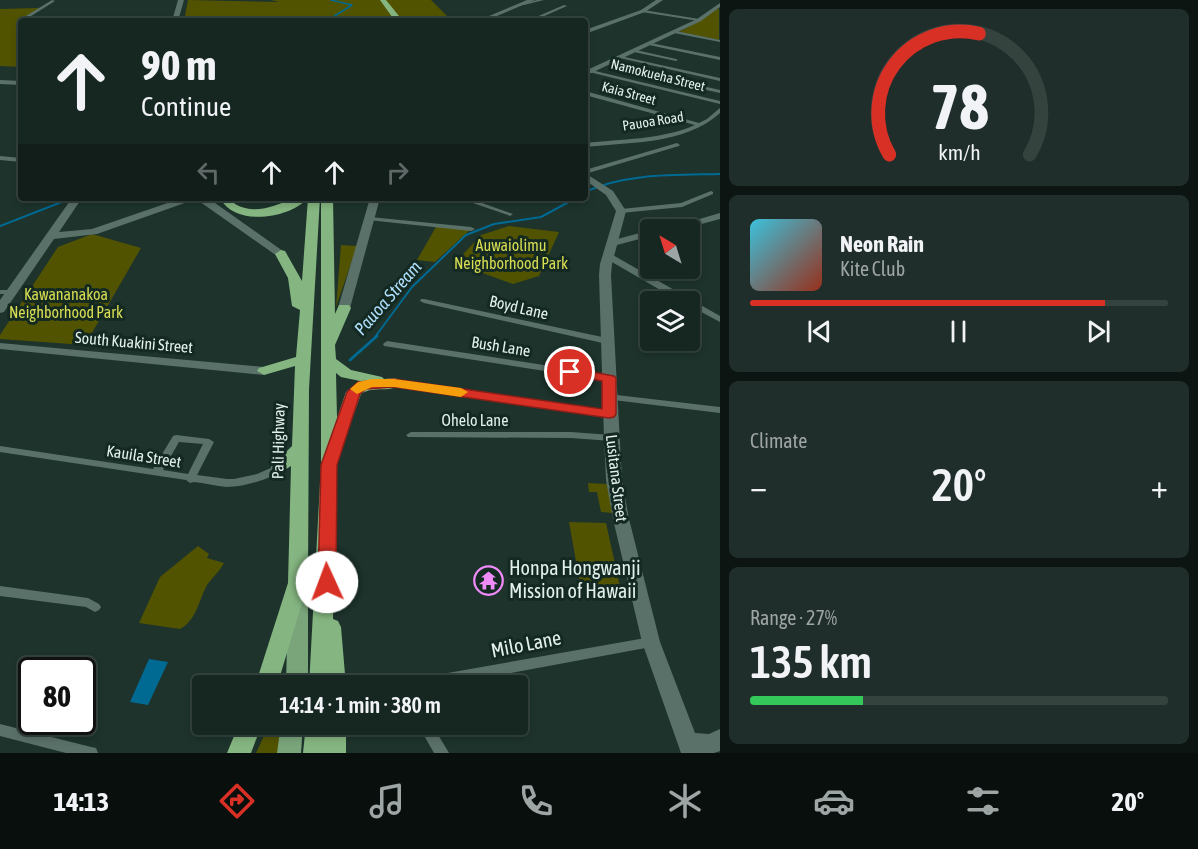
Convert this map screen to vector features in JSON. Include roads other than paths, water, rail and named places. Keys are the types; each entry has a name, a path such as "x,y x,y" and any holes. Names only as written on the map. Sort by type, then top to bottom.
{"highway":[{"path":"376,0 389,18"},
{"path":"383,0 397,18"},
{"path":"227,201 233,208 254,213 281,209 297,201"},
{"name":"Pali Highway","path":"298,583 303,355 314,201"},
{"path":"321,675 329,465 327,201"},
{"path":"280,254 292,270 300,293 291,424 300,428"},
{"path":"328,354 344,308"},
{"path":"328,354 346,374 394,383"},
{"path":"264,370 280,368 295,361"},
{"path":"264,370 283,375 293,382"},
{"path":"329,465 354,392 363,385 394,383"},
{"path":"280,467 300,448"},
{"path":"326,561 334,675"},
{"path":"269,675 298,583"},
{"path":"239,753 246,735"},
{"path":"315,753 316,735"},
{"path":"334,753 335,735"}],"main road":[{"path":"176,18 181,0"},
{"path":"588,176 615,198 621,211"},
{"path":"0,309 6,292 75,201"},
{"path":"53,233 82,234 183,201"},
{"path":"205,201 280,254"},
{"path":"344,308 374,201"},
{"name":"Lusitana Street","path":"621,211 605,275 610,438 614,480 621,519 651,642 690,748"},
{"path":"64,217 76,227 110,226"},
{"name":"Pali Highway","path":"297,675 298,583"},
{"path":"289,753 291,735"},
{"path":"690,748 713,744 720,738"}],"street":[{"path":"488,18 532,0"},
{"path":"524,4 542,0"},
{"path":"588,31 643,11 660,0"},
{"path":"26,18 53,1"},
{"path":"537,18 566,6"},
{"path":"588,72 676,32 718,7"},
{"path":"643,11 699,20"},
{"path":"676,32 720,40"},
{"path":"651,44 720,59"},
{"path":"636,51 676,60"},
{"path":"622,57 720,80"},
{"name":"Namokueha Street","path":"588,72 720,103"},
{"path":"672,81 720,92"},
{"path":"0,82 18,83"},
{"name":"Kaia Street","path":"588,94 702,125"},
{"name":"Pauoa Road","path":"588,144 679,132 702,125 720,110"},
{"path":"588,176 677,145"},
{"path":"0,158 18,160"},
{"path":"621,211 682,205 711,193"},
{"path":"470,201 510,214"},
{"path":"700,221 720,216"},
{"path":"370,219 471,229"},
{"path":"610,250 640,238"},
{"path":"610,250 672,291"},
{"name":"Boyd Lane","path":"424,301 607,341"},
{"path":"700,308 720,320"},
{"name":"Bush Lane","path":"387,344 609,378"},
{"name":"South Kuakini Street","path":"0,346 264,370"},
{"path":"394,383 609,406 720,410"},
{"name":"Ohelo Lane","path":"411,435 571,435 610,438"},
{"path":"156,473 176,438 209,442 190,478"},
{"name":"Kauila Street","path":"0,449 227,483 249,481 267,476 280,467"},
{"path":"0,591 88,603 95,607"},
{"name":"Milo Lane","path":"469,675 651,642"},
{"path":"0,730 91,753"},
{"path":"431,735 442,753"}],"water":[{"path":"149,659 168,662 148,705 130,702"}],"waterway":[{"path":"331,0 352,5 334,18"},
{"name":"Pauoa Stream","path":"588,191 634,178 720,174"},
{"path":"0,226 64,201"},
{"name":"Pauoa Stream","path":"375,337 412,287 466,235 494,224 541,217 570,201"},
{"name":"Pauoa Stream","path":"350,360 377,336"}],"place":[{"name":"Honpa Hongwanji Mission of Hawaii","path":"488,580"}],"park label":[{"name":"Auwaiolimu Neighborhood Park","path":"511,254"},
{"name":"Kawananakoa Neighborhood Park","path":"66,303"}]}
